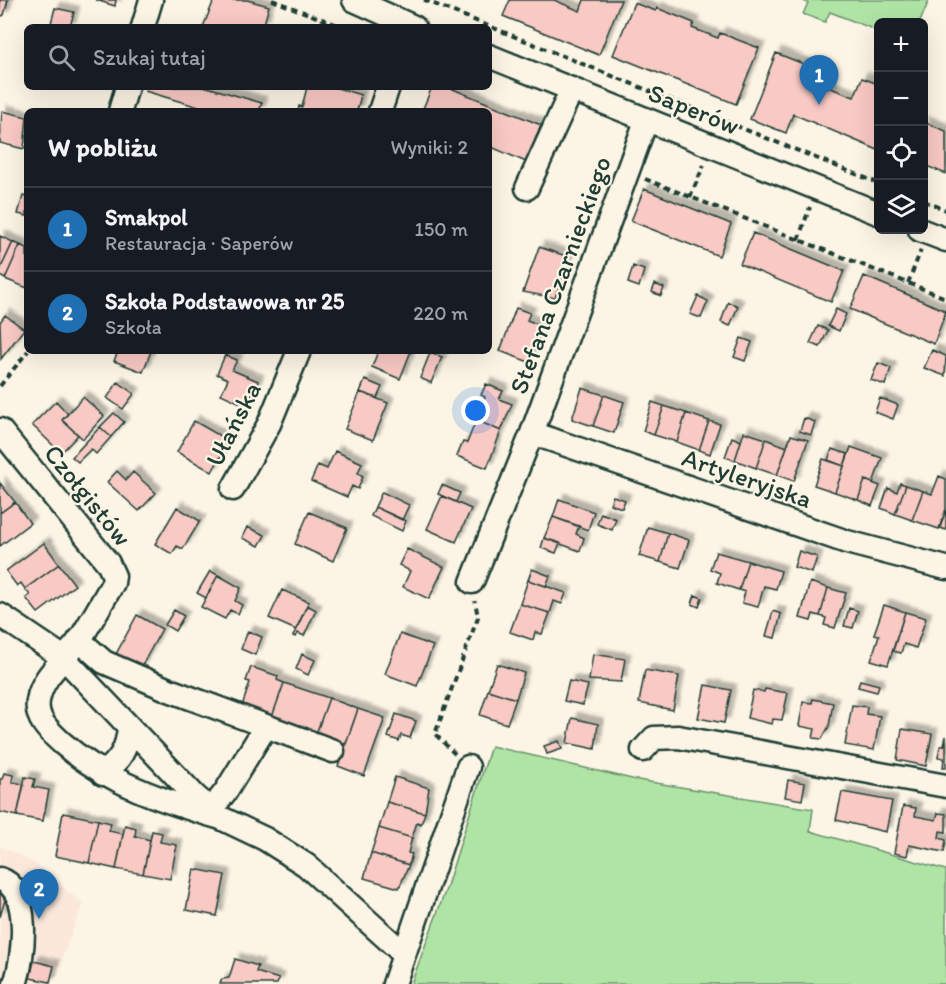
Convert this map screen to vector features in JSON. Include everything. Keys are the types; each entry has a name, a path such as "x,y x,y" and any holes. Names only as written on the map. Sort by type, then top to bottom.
{"street":[{"path":"144,24 151,0"},
{"path":"354,0 405,24"},
{"name":"Saperów","path":"492,57 712,148 874,211"},
{"path":"527,188 572,89"},
{"path":"121,108 126,90"},
{"path":"381,108 387,90"},
{"name":"Stefana Czarnieckiego","path":"472,582 532,434 646,121"},
{"name":"Ułańska","path":"232,489 268,424 298,354"},
{"name":"Czołgistów","path":"0,430 108,563 114,576 113,583 79,640 48,675 38,700 39,717 51,733 82,761 103,774"},
{"name":"Artyleryjska","path":"532,434 847,543 946,568"},
{"path":"0,615 64,658 129,728 216,814"},
{"path":"79,640 104,662 169,690 333,751"},
{"path":"216,814 226,791 266,726"},
{"path":"129,728 127,745 123,754 103,774 146,794 216,814 265,839 306,865 404,954"},
{"path":"642,750 654,738 678,737 946,786"},
{"path":"394,984 468,767"},
{"path":"0,879 9,882 15,888 24,928 15,984"}],"path":[{"path":"272,0 336,24"},
{"path":"424,0 484,24"},
{"path":"492,27 874,181"},
{"path":"690,197 712,148"},
{"path":"627,172 946,298"},
{"path":"798,240 817,189"},
{"path":"928,203 946,210"},
{"path":"908,283 931,234"},
{"path":"0,386 26,354"},
{"path":"468,767 435,735 478,617 472,582"}],"shaded area":[{"path":"0,846 35,863 83,904 52,984 0,984"}],"green space":[{"path":"802,0 929,0 922,18 874,18 874,29 830,12 825,22 803,14 808,3"},
{"path":"491,746 632,779 813,809 810,831 946,870 946,984 411,984 446,889"}],"building":[{"path":"0,0 8,0 4,15 0,17"},
{"path":"96,0 116,0 115,6"},
{"path":"214,0 247,0 269,6 264,24 204,24"},
{"path":"510,0 554,0 580,11 584,0 621,0 599,55 503,16"},
{"path":"634,3 656,11 657,8 694,23 692,28 718,38 720,33 759,48 736,104 613,55"},
{"path":"55,8 74,12 71,24 51,24"},
{"path":"776,53 811,67 807,79 854,97 862,78 874,82 874,148 793,114 786,133 750,119"},
{"path":"217,90 262,103 260,108 202,108 145,91"},
{"path":"306,90 344,90 361,95 358,108 299,108 299,106 302,107"},
{"path":"431,90 455,90 541,125 526,162 492,147 492,108 423,108"},
{"path":"2,111 24,116 24,149 0,143"},
{"path":"928,124 946,131 946,174 928,167"},
{"path":"644,189 731,224 719,256 631,221"},
{"path":"23,196 24,196 24,215 18,214"},
{"path":"753,233 844,271 831,302 740,264"},
{"path":"0,236 13,242 0,270"},
{"path":"13,242 20,245 5,279 0,276 0,270"},
{"path":"20,245 24,247 24,287 5,279"},
{"path":"539,247 569,257 555,298 523,292"},
{"path":"633,266 644,270 639,287 628,283"},
{"path":"864,276 946,311 934,344 850,309"},
{"path":"655,284 664,288 661,296 652,292"},
{"path":"698,296 708,301 701,318 690,314"},
{"path":"728,302 738,306 730,326 721,322"},
{"path":"516,308 530,313 527,320 542,326 529,362 500,351"},
{"path":"836,309 846,314 839,331 828,326"},
{"path":"5,315 24,329 1,359 0,322"},
{"path":"818,326 828,330 820,347 810,343"},
{"path":"741,338 752,342 745,361 734,357"},
{"path":"932,350 946,356 945,376 924,368"},
{"path":"117,354 150,354 143,372 114,361"},
{"path":"377,354 410,354 400,379 372,367"},
{"path":"430,354 442,357 431,383 420,378"},
{"path":"225,355 237,360 232,370 258,381 247,406 221,394 228,379 217,374"},
{"path":"878,363 891,368 885,385 871,380"},
{"path":"365,380 382,387 377,398 360,392"},
{"path":"118,382 134,394 123,409 107,398"},
{"path":"486,384 503,391 499,399 512,404 501,431 476,420 485,397 481,395"},
{"path":"582,388 604,395 593,426 572,419"},
{"path":"360,392 388,403 373,440 345,429"},
{"path":"604,395 624,402 614,433 593,426"},
{"path":"83,397 104,416 83,439 62,420"},
{"path":"880,398 898,405 893,419 875,412"},
{"path":"56,401 68,414 62,420 78,435 61,453 32,425"},
{"path":"652,402 664,406 654,435 643,431"},
{"path":"664,406 686,413 677,442 654,435"},
{"path":"114,413 124,422 111,437 100,427"},
{"path":"686,413 709,421 699,450 677,442"},
{"path":"804,418 815,422 811,435 800,431"},
{"path":"476,420 501,431 487,468 457,456 463,442 467,443"},
{"path":"194,421 229,441 212,472 177,452"},
{"path":"709,421 720,424 710,454 699,450"},
{"path":"100,427 111,437 96,454 91,449 78,462 72,457"},
{"path":"744,432 766,439 756,468 735,460"},
{"path":"791,435 808,440 794,481 777,475"},
{"path":"732,437 741,441 735,460 725,457"},
{"path":"766,439 787,447 777,475 756,468"},
{"path":"851,447 882,458 873,483 865,480 858,500 835,492"},
{"path":"832,449 848,454 844,466 828,460"},
{"path":"335,451 362,463 358,473 363,476 358,489 352,486 347,497 311,481 318,465 327,469"},
{"path":"823,459 844,466 835,492 814,485"},
{"path":"117,471 126,480 133,472 156,493 139,511 107,482"},
{"path":"939,476 946,479 946,509 939,529 912,520 923,491 932,494"},
{"path":"865,480 880,486 872,506 858,500"},
{"path":"0,483 15,502 0,513"},
{"path":"900,483 906,485 895,514 881,508 888,488 897,492"},
{"path":"442,485 460,493 456,502 438,494"},
{"path":"906,485 923,491 912,520 895,514"},
{"path":"382,492 409,505 402,520 375,507"},
{"path":"442,496 471,509 456,542 427,529"},
{"path":"613,496 625,500 622,508 610,504"},
{"path":"559,499 594,512 588,530 553,517"},
{"path":"15,502 30,523 0,546 0,513"},
{"path":"177,507 200,521 183,549 177,546 172,554 155,544"},
{"path":"375,507 406,521 402,531 371,516"},
{"path":"946,509 946,530 940,528"},
{"path":"309,512 347,528 333,561 295,544"},
{"path":"601,513 616,519 612,530 597,524"},
{"path":"553,517 579,526 576,534 584,538 580,551 544,538"},
{"path":"247,527 265,535 259,546 242,538"},
{"path":"648,527 668,533 660,562 639,556"},
{"path":"668,533 689,540 680,568 660,562"},
{"path":"544,538 560,543 556,553 541,548"},
{"path":"44,543 59,564 25,589 21,583 17,586 6,571"},
{"path":"407,549 444,567 429,599 403,587 410,571 399,565"},
{"path":"799,551 817,557 812,573 794,567"},
{"path":"716,552 748,561 739,590 717,583 720,573 710,569"},
{"path":"748,561 781,571 776,589 764,586 758,607 742,603 745,592 739,590"},
{"path":"59,564 75,585 38,613 26,598 30,595 25,589"},
{"path":"532,569 550,576 546,586 528,580"},
{"path":"210,571 218,575 206,598 197,593"},
{"path":"218,575 241,588 235,601 242,605 238,614 230,610 225,619 201,607"},
{"path":"528,580 566,593 562,604 554,601 550,613 520,604"},
{"path":"810,582 828,588 820,616 813,614 811,621 800,618"},
{"path":"828,588 846,593 835,628 824,625 826,618 820,616"},
{"path":"282,590 309,602 296,630 269,618"},
{"path":"695,595 702,598 699,607 692,604"},
{"path":"520,604 550,613 542,634 535,632 533,640 510,632"},
{"path":"307,605 316,610 304,636 298,633 296,637 293,636"},
{"path":"884,605 905,612 888,665 871,660 879,635 874,634"},
{"path":"849,608 858,611 853,628 844,626"},
{"path":"174,610 184,616 175,631 165,625"},
{"path":"773,611 781,614 775,638 766,636"},
{"path":"905,612 926,618 916,648 904,644 901,653 893,651"},
{"path":"137,615 162,629 140,669 115,656"},
{"path":"248,631 262,637 255,655 241,649"},
{"path":"400,634 433,646 417,686 385,674"},
{"path":"302,654 315,660 308,675 296,669"},
{"path":"593,654 625,659 621,682 589,680"},
{"path":"497,664 524,673 516,699 488,690"},
{"path":"251,667 278,676 277,680 284,683 272,717 242,706 250,682 246,681"},
{"path":"645,670 679,676 673,710 639,703"},
{"path":"860,680 879,685 877,692 858,687"},
{"path":"569,681 588,685 583,705 564,701"},
{"path":"284,683 329,698 316,734 272,717"},
{"path":"705,685 731,690 724,723 698,718"},
{"path":"765,689 788,693 782,720 773,719 772,724 747,718 753,690 764,692"},
{"path":"488,690 516,699 507,724 480,715"},
{"path":"329,698 358,709 346,744 316,734"},
{"path":"813,699 833,703 829,726 822,739 813,738 815,729 799,726 803,702 812,703"},
{"path":"852,705 867,707 866,714 880,716 874,750 845,745"},
{"path":"358,709 385,718 364,776 338,766"},
{"path":"396,714 416,721 410,738 401,735 399,741 388,737"},
{"path":"572,718 598,724 595,749 567,743"},
{"path":"902,729 932,734 926,766 897,760"},
{"path":"946,736 946,768 943,768 944,758 938,757 940,746 944,746"},
{"path":"559,741 562,749 547,754 544,746"},
{"path":"4,773 13,775 12,782 24,784 17,816 0,812 0,779"},
{"path":"25,777 35,779 33,787 49,790 43,821 17,816"},
{"path":"395,777 429,788 425,813 387,802"},
{"path":"788,780 805,783 802,800 785,797"},
{"path":"842,792 892,801 886,832 836,820"},
{"path":"387,802 425,813 421,824 417,822 412,838 379,828"},
{"path":"903,806 916,808 915,816 936,820 938,813 946,814 946,832 940,831 939,838 946,840 944,852 909,845 907,856 894,853"},
{"path":"63,813 98,820 89,863 55,856"},
{"path":"98,820 111,823 109,831 123,834 116,869 89,863"},
{"path":"125,825 136,828 135,836 150,840 143,874 116,869"},
{"path":"379,828 412,838 408,853 412,854 409,865 371,853"},
{"path":"152,831 162,833 160,842 177,845 170,879 143,874"},
{"path":"371,853 409,865 399,888 364,878"},
{"path":"194,869 225,875 217,916 186,910"},
{"path":"0,880 10,883 0,917"},
{"path":"235,959 258,966 256,972 279,979 277,984 220,984 222,979 229,978"},
{"path":"34,961 54,966 50,982 30,978"}],"place":[{"name":"Smakpol","path":"819,105"},
{"name":"Szkoła Podstawowa nr 25","path":"39,919"}]}
